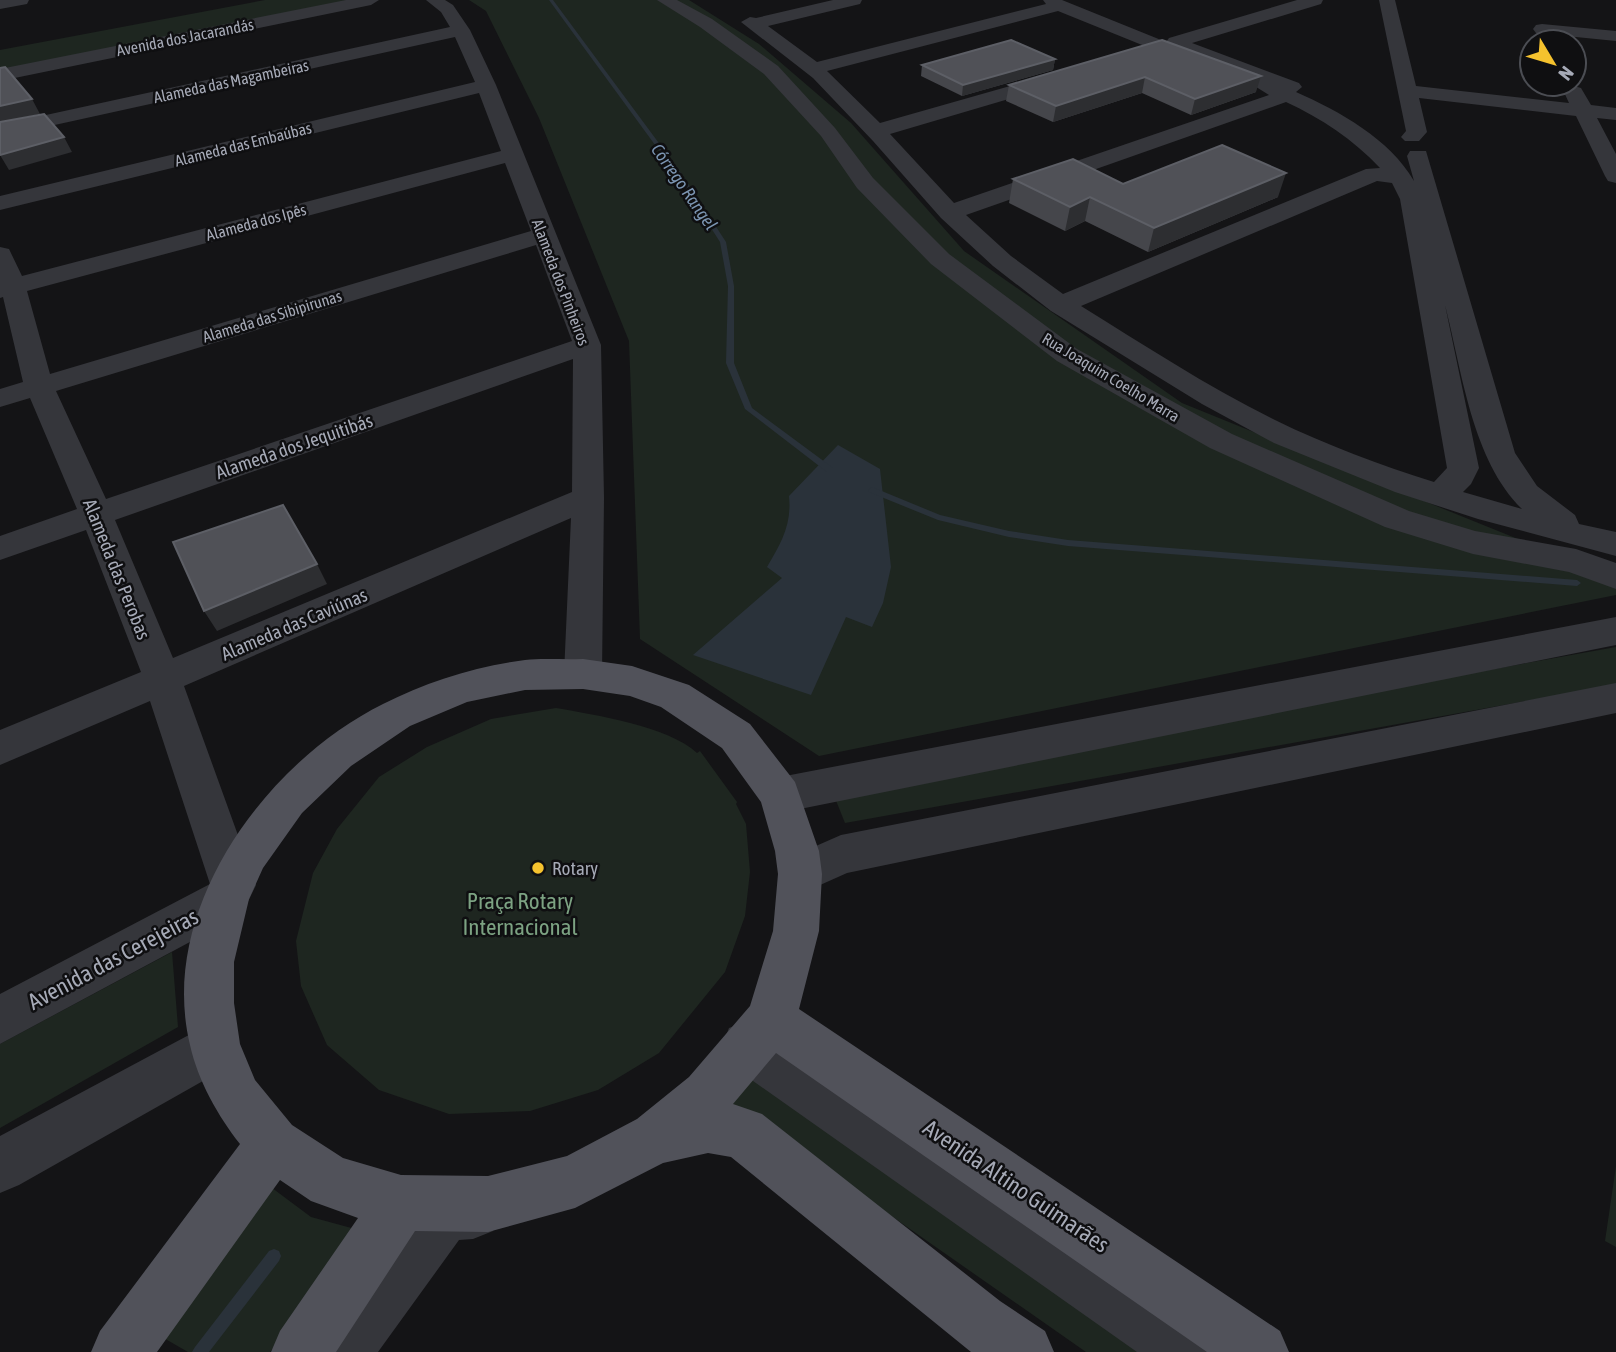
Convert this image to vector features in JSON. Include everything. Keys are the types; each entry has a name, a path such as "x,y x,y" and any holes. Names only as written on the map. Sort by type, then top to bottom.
{"main road":[{"path":"583,674 632,681 675,696 736,736 780,795 797,851 800,874 796,931 759,1033 707,1095 656,1138 575,1181 500,1201 488,1204 401,1203 330,1182 273,1144 237,1098 215,1046 209,1003 210,961 230,892 247,855 287,800 336,754 396,715 460,688 524,675 583,674"},
{"name":"Avenida Altino Guimarães","path":"759,1033 1259,1352"},
{"path":"656,1138 708,1126 743,1133 992,1342"},
{"path":"121,1352 273,1144"},
{"path":"300,1352 401,1203"}],"street":[{"path":"0,4 22,0"},
{"name":"Avenida dos Jacarandás","path":"0,75 371,0"},
{"name":"Alameda dos Pinheiros","path":"434,0 447,9 461,30 486,85 587,345 588,498 583,674"},
{"name":"Rua Joaquim Coelho Marra","path":"666,0 706,23 771,70 828,132 865,183 940,259 995,303 1079,362 1221,441 1409,523 1473,542 1576,561 1616,577"},
{"name":"Rua Joaquim Coelho Marra","path":"709,0 754,24 813,69 875,130 949,213 1002,261 1060,305 1233,409 1304,444 1439,496 1616,544"},
{"path":"754,24 854,0"},
{"path":"1135,54 1315,0"},
{"path":"1060,305 1374,174 1393,147 1417,132 1410,91 1387,0"},
{"path":"813,69 1067,1 1288,95 1393,147 1499,453 1516,486 1534,503 1586,537"},
{"path":"1533,9 1542,28"},
{"name":"Alameda das Magambeiras","path":"0,131 461,30"},
{"path":"1588,36 1616,36"},
{"path":"1168,44 1334,104 1393,147 1412,200 1463,468 1461,477 1439,496"},
{"path":"875,130 899,126 1082,70"},
{"name":"Alameda das Embaúbas","path":"0,203 486,85"},
{"path":"1410,91 1616,114"},
{"path":"949,213 1288,95"},
{"path":"1577,98 1616,176"},
{"name":"Alameda dos Ipês","path":"7,288 511,155"},
{"name":"Alameda das Sibipirunas","path":"0,398 544,235"},
{"name":"Alameda das Perobas","path":"0,254 7,288 38,386 96,514 163,680 230,892"},
{"name":"Alameda dos Jequitibás","path":"0,548 587,345"},
{"path":"1275,466 1273,454 1276,451 1290,444 1304,444"},
{"name":"Alameda das Caviúnas","path":"0,748 588,498"},
{"path":"780,795 1616,631"},
{"path":"800,874 841,855 1616,698"},
{"name":"Avenida das Cerejeiras","path":"0,1020 230,892"},
{"path":"759,1033 1188,1352"},
{"path":"0,1166 215,1046"},
{"path":"343,1352 368,1314 445,1213 573,1202 729,1130"}],"green space":[{"path":"265,0 359,0 0,71 0,50"},
{"path":"469,0 689,0 759,44 851,123 964,251 1182,403 1540,548 1616,588 1616,595 819,756 640,639 629,341 539,118 486,11"},
{"path":"1616,647 1616,685 845,823 831,788"},
{"name":"Praça Rotary Internacional","path":"556,708 650,729 684,744 697,753 700,751 737,802 746,824 750,872 745,916 725,972 659,1053 598,1090 530,1111 449,1114 379,1090 327,1045 301,986 296,941 313,873 337,829 379,777 427,747 491,719"},
{"path":"172,952 178,1027 0,1128 0,1044"},
{"path":"754,1041 1228,1352 1086,1352 827,1171 717,1101"},
{"path":"1616,1166 1616,1247 1605,1241"},
{"path":"260,1179 311,1217 366,1232 270,1352 188,1352 148,1329"}],"shaded area":[{"path":"838,445 880,469 891,567 883,603 872,627 846,617 811,695 693,655 782,578 767,567 787,525 789,496"}],"building":[{"path":"1011,40 1055,59 963,85 922,65"},
{"path":"1162,40 1261,76 1195,99 1145,77 1056,106 1009,85"},
{"path":"5,67 32,99 0,106 0,68"},
{"path":"44,114 64,137 0,155 0,122"},
{"path":"1222,145 1286,173 1154,228 1090,197 1070,207 1013,179 1073,159 1123,184"},
{"path":"283,505 317,564 204,611 173,542"}],"waterway":[{"name":"Córrego Rangel","path":"551,0 679,174 723,242 731,286 730,363 749,409 830,470"},
{"path":"872,490 938,517 1009,534 1068,543 1577,583"},
{"path":"200,1352 274,1256"}],"place":[{"name":"Rotary","path":"538,868"}]}
